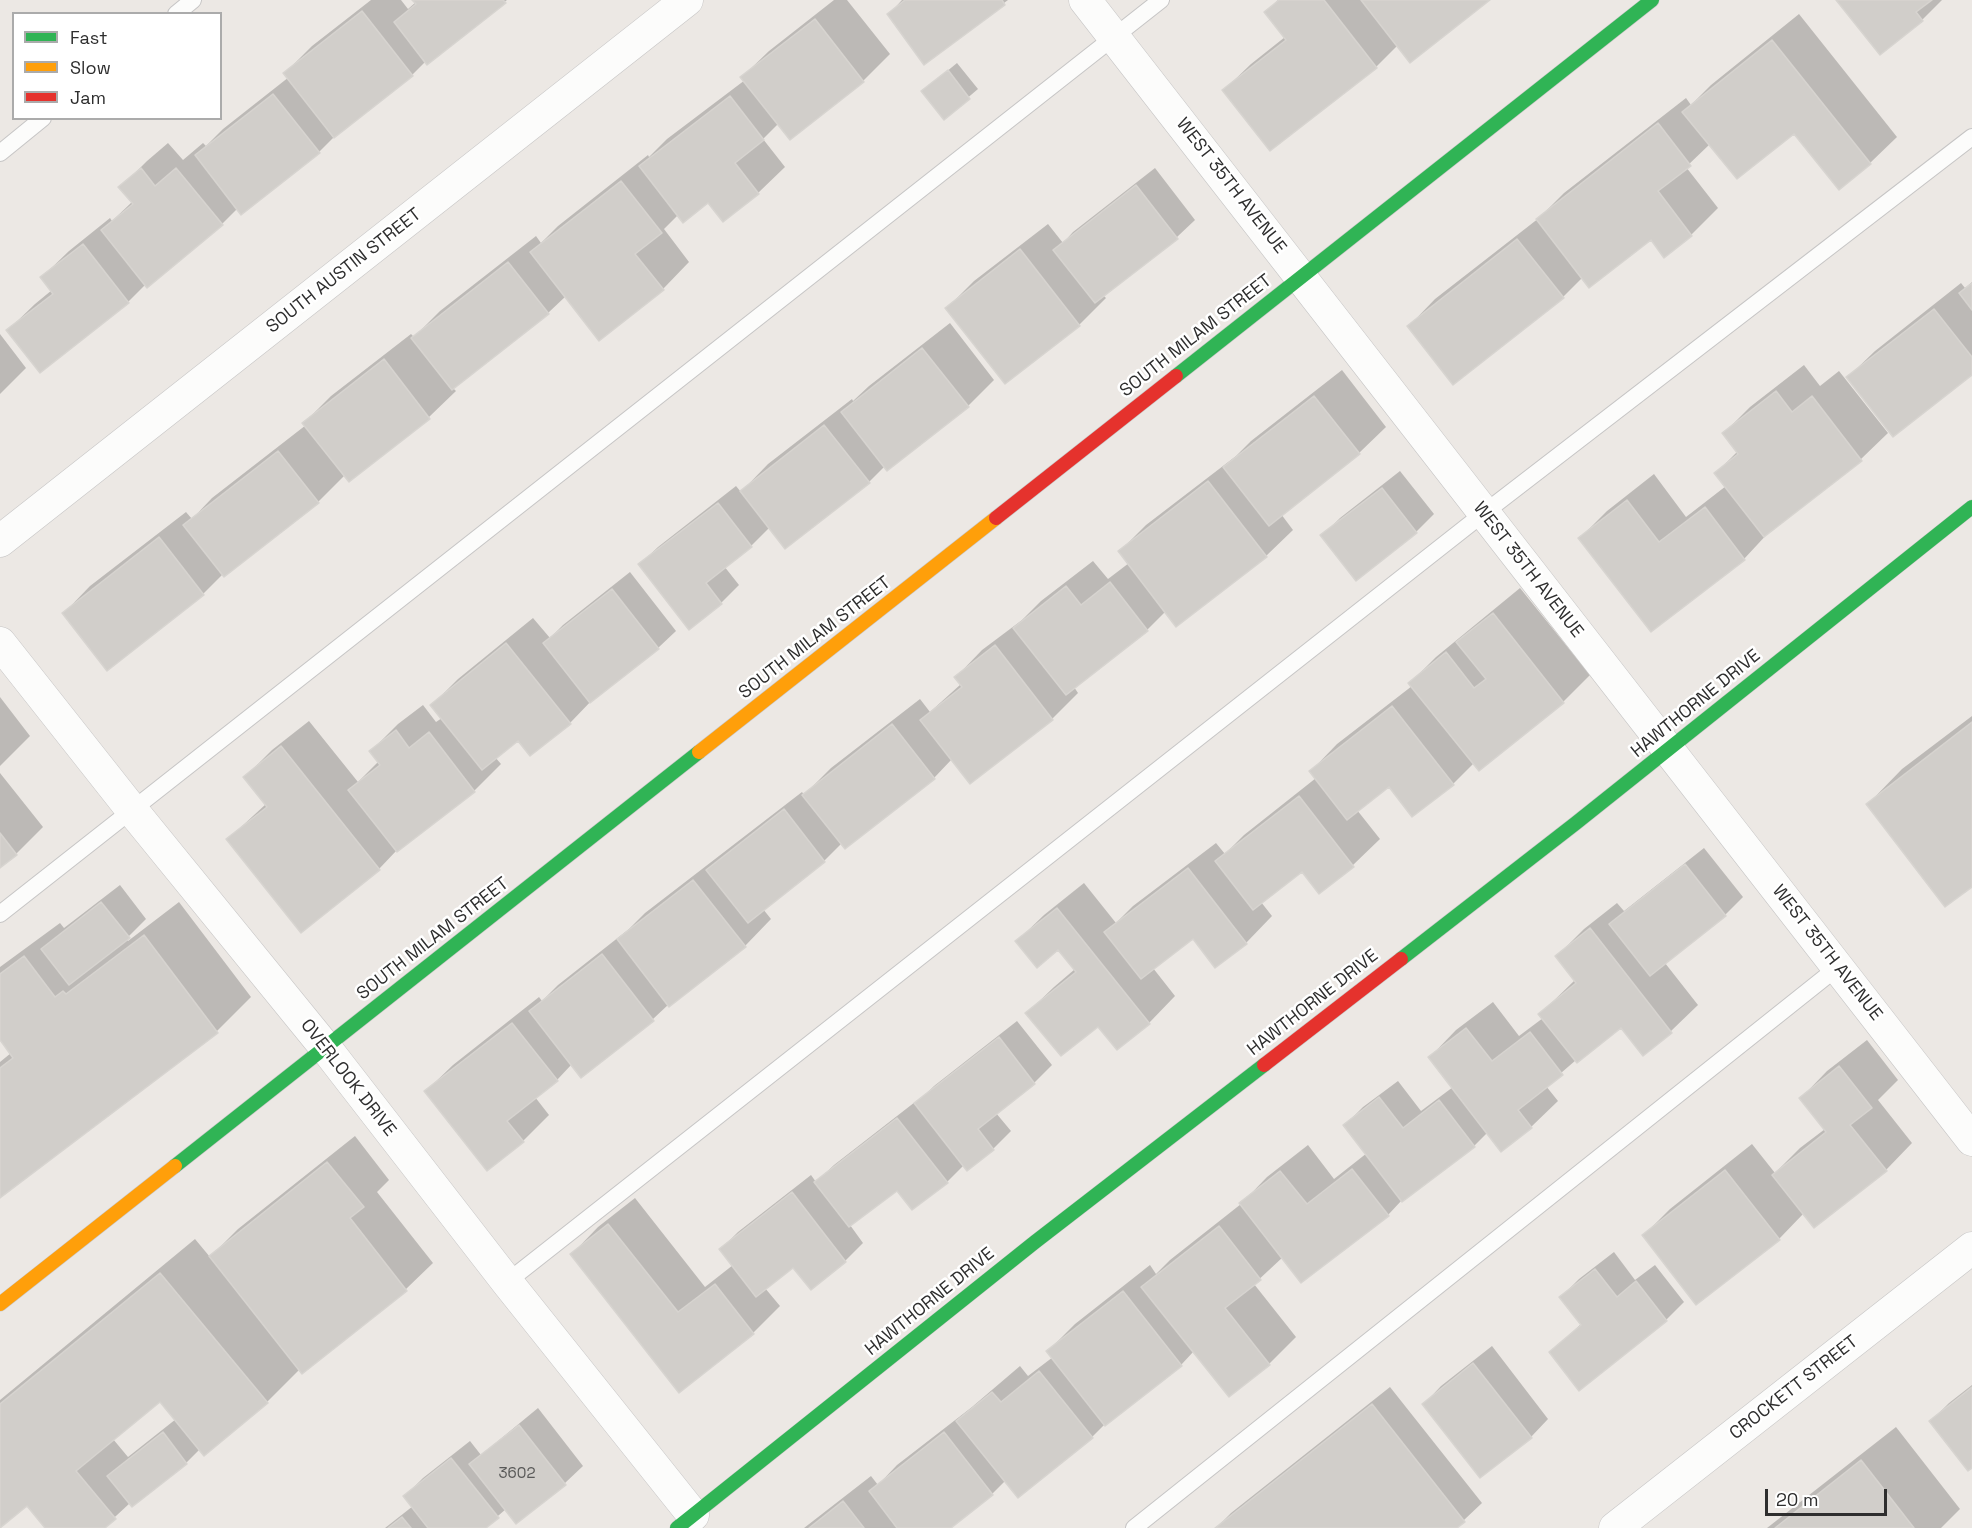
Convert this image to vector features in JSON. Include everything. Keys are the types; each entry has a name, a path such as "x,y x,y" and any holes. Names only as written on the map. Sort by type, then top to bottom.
{"street":[{"name":"SOUTH AUSTIN STREET","path":"0,541 687,0"},
{"name":"WEST 35TH AVENUE","path":"1085,0 1972,1140"},
{"name":"SOUTH MILAM STREET","path":"0,1304 1652,0"},
{"name":"HAWTHORNE DRIVE","path":"692,1524 1044,1234 1566,830 1972,507"},
{"name":"OVERLOOK DRIVE","path":"0,643 132,810 325,1047 692,1524"},
{"name":"CROCKETT STREET","path":"1615,1528 1972,1248"}],"lane":[{"path":"178,12 193,0"},
{"path":"0,914 1161,0"},
{"path":"0,153 41,120"},
{"path":"507,1282 1484,513 1972,137"},
{"path":"1134,1528 1838,967"}],"building":[{"path":"412,0 503,0 506,3 427,65 394,22 416,4"},
{"path":"905,0 1002,0 1005,5 924,65 887,14"},
{"path":"1279,0 1324,0 1377,68 1270,151 1222,90 1286,40 1264,12"},
{"path":"1361,0 1490,0 1410,63"},
{"path":"1836,0 1932,0 1916,12 1923,21 1880,55"},
{"path":"362,11 413,76 334,138 283,73"},
{"path":"815,19 864,82 790,140 740,77"},
{"path":"1772,40 1871,164 1839,190 1794,134 1737,179 1682,112"},
{"path":"948,70 970,99 944,120 921,91"},
{"path":"273,94 320,153 241,215 195,155"},
{"path":"730,96 764,140 735,163 759,194 723,222 708,203 683,223 639,166"},
{"path":"1658,123 1691,166 1658,191 1692,236 1664,258 1651,240 1589,288 1536,219"},
{"path":"141,168 155,186 176,168 223,225 147,288 101,230 133,204 118,187"},
{"path":"621,181 662,233 635,254 664,290 599,341 530,252"},
{"path":"1136,185 1178,239 1095,303 1053,250"},
{"path":"1517,239 1564,298 1453,385 1407,326"},
{"path":"83,244 129,303 40,373 6,330 53,294 40,277"},
{"path":"1020,249 1080,326 1005,384 945,308"},
{"path":"508,262 549,314 452,390 411,338"},
{"path":"1972,283 1972,310 1959,293"},
{"path":"1934,309 1972,357 1972,375 1893,437 1846,377"},
{"path":"922,348 969,407 887,471 841,412"},
{"path":"384,359 430,419 349,482 302,423"},
{"path":"1776,391 1792,412 1812,396 1862,461 1764,537 1714,473 1738,454 1722,433"},
{"path":"1314,396 1360,454 1269,526 1223,467"},
{"path":"824,425 870,483 785,549 740,491"},
{"path":"278,451 319,503 224,577 183,525"},
{"path":"1208,481 1267,557 1176,627 1118,551"},
{"path":"1382,488 1417,533 1356,581 1320,535"},
{"path":"1627,500 1659,542 1705,507 1745,560 1651,632 1578,538"},
{"path":"718,503 752,547 706,583 722,604 689,630 638,564"},
{"path":"159,537 204,595 107,671 62,613"},
{"path":"1110,582 1148,631 1066,695 1013,628 1066,586 1081,605"},
{"path":"612,589 659,649 590,703 543,643"},
{"path":"1493,613 1564,703 1479,771 1408,683 1446,652 1474,688 1486,679 1456,642"},
{"path":"506,643 571,724 530,756 518,741 482,770 430,705"},
{"path":"995,645 1053,720 970,784 920,720 962,687 954,677"},
{"path":"1392,706 1454,785 1412,817 1389,787 1347,820 1309,771"},
{"path":"1972,722 1972,887 1945,907 1866,804"},
{"path":"892,724 935,779 845,849 802,795"},
{"path":"396,730 409,748 429,732 475,792 397,852 348,790 380,765 369,751"},
{"path":"281,746 380,870 301,933 226,839 267,807 243,777"},
{"path":"1299,796 1354,867 1319,894 1302,872 1253,910 1215,861"},
{"path":"784,809 825,862 748,923 706,870"},
{"path":"0,833 17,855 0,868"},
{"path":"1685,864 1726,916 1650,976 1609,924"},
{"path":"1188,868 1247,944 1215,968 1193,939 1141,979 1104,932"},
{"path":"693,880 746,947 669,1007 617,939"},
{"path":"101,902 130,938 69,985 41,949"},
{"path":"1057,908 1150,1024 1117,1050 1098,1027 1061,1056 1025,1013 1076,972 1058,950 1037,968 1015,941"},
{"path":"1590,928 1672,1033 1643,1056 1621,1028 1577,1063 1538,1014 1576,983 1555,956"},
{"path":"144,935 218,1033 0,1198 0,1068 13,1058 0,1040 0,974 24,956 55,997 63,991 66,994"},
{"path":"602,954 654,1021 581,1078 529,1011"},
{"path":"512,1023 558,1081 507,1121 524,1142 487,1171 424,1091"},
{"path":"1466,1028 1492,1061 1530,1032 1563,1075 1518,1110 1532,1128 1501,1152 1428,1057"},
{"path":"999,1037 1035,1084 978,1129 994,1150 967,1171 914,1103"},
{"path":"1839,1066 1872,1108 1850,1125 1887,1171 1814,1228 1772,1175 1826,1132 1799,1098"},
{"path":"1379,1097 1403,1128 1439,1100 1475,1147 1402,1202 1343,1125"},
{"path":"897,1118 948,1183 912,1210 897,1191 849,1227 814,1182"},
{"path":"327,1162 364,1207 350,1218 407,1291 302,1374 209,1256"},
{"path":"1352,1169 1389,1216 1301,1283 1239,1203 1280,1171 1307,1204"},
{"path":"1725,1170 1780,1240 1696,1305 1642,1235"},
{"path":"792,1192 846,1262 811,1290 793,1268 756,1297 719,1249"},
{"path":"608,1224 678,1312 715,1284 754,1334 679,1393 570,1254"},
{"path":"1219,1226 1261,1280 1225,1308 1270,1365 1229,1397 1141,1287"},
{"path":"1595,1269 1617,1297 1636,1281 1667,1321 1579,1391 1549,1352 1581,1325 1559,1297"},
{"path":"160,1273 268,1403 204,1456 160,1402 76,1471 116,1519 105,1528 45,1528 27,1506 0,1528 0,1404"},
{"path":"1123,1291 1182,1366 1105,1426 1046,1351"},
{"path":"1473,1363 1532,1438 1480,1478 1422,1404"},
{"path":"1039,1371 1093,1438 1018,1498 956,1421 992,1392 1001,1402"},
{"path":"1972,1387 1972,1468 1968,1471 1929,1421"},
{"path":"1372,1404 1465,1522 1457,1528 1215,1528"},
{"path":"519,1425 566,1485 516,1524 469,1464"},
{"path":"163,1432 187,1464 132,1507 107,1476"},
{"path":"944,1432 993,1495 951,1528 897,1528 869,1491"},
{"path":"451,1458 499,1518 486,1528 428,1528 403,1496"},
{"path":"1861,1460 1914,1528 1775,1528"},
{"path":"843,1501 864,1528 809,1528"},
{"path":"402,1517 411,1528 388,1528"}],"traffic: fast":[{"path":"1176,376 1652,0"},
{"path":"1401,959 1576,823 1972,507"},
{"path":"175,1166 699,752"},
{"path":"677,1528 1035,1242 1264,1065"}],"traffic: slow":[{"path":"699,752 996,518"},
{"path":"0,1304 175,1166"}],"traffic: jam":[{"path":"996,518 1176,376"},
{"path":"1264,1065 1401,959"}]}
